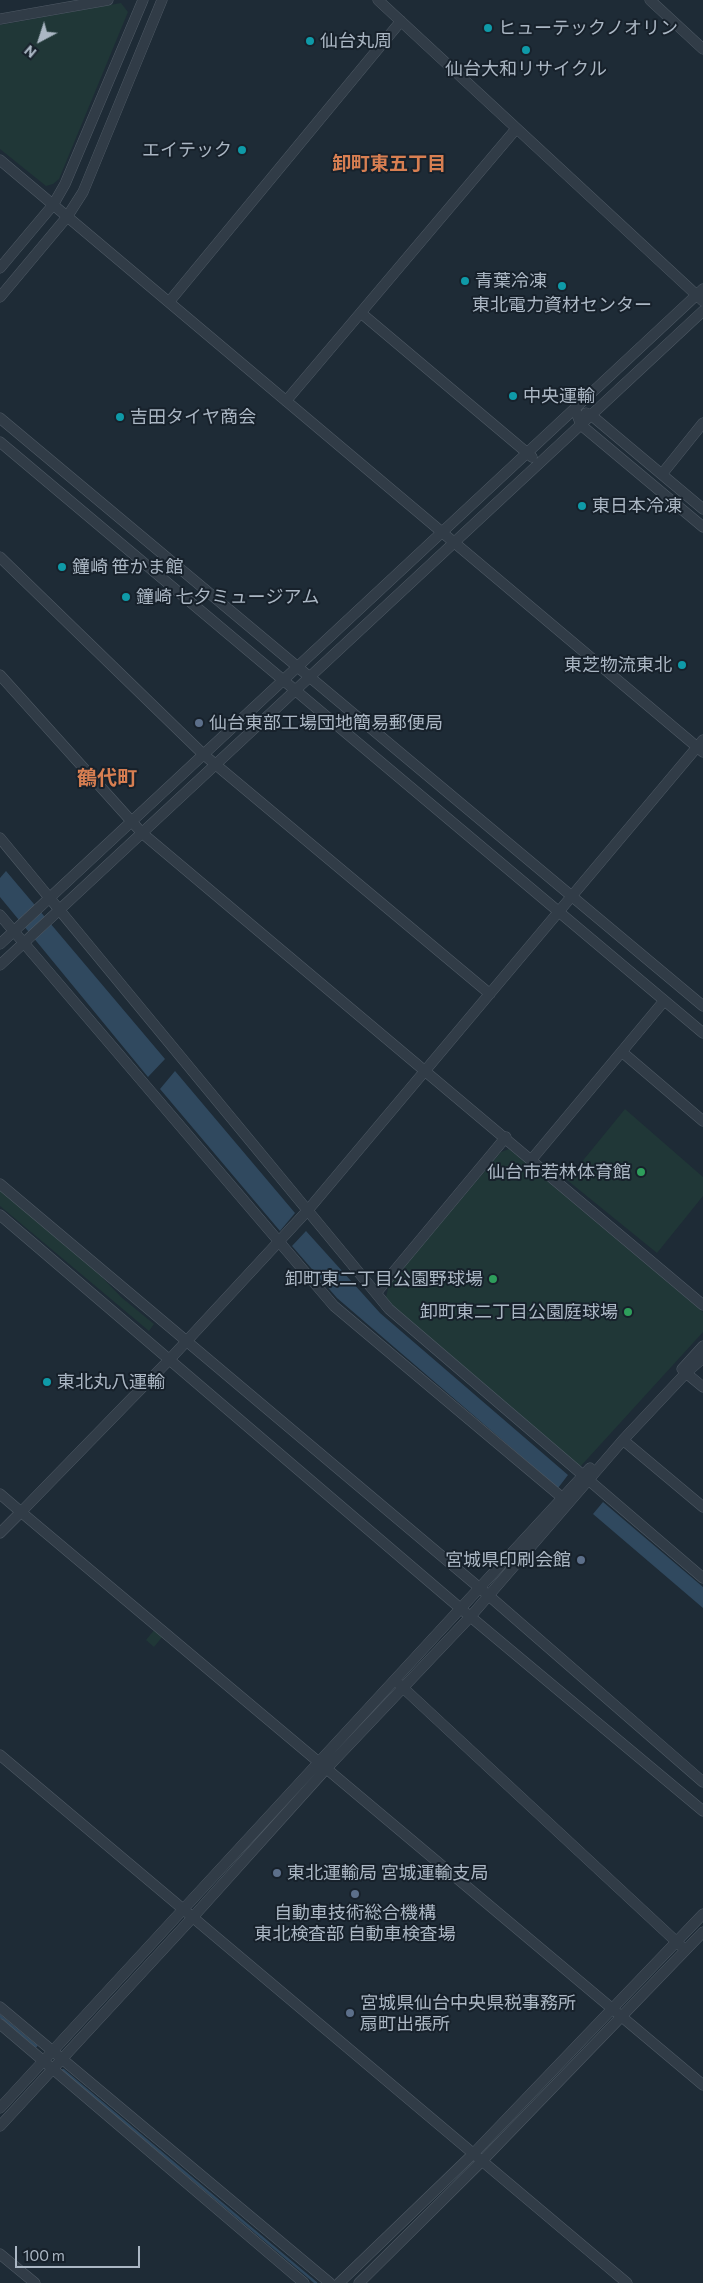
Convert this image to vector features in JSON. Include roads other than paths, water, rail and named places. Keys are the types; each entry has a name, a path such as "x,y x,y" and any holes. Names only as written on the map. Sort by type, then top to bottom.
{"street":[{"path":"0,19 108,0"},
{"path":"0,268 53,205 65,184 143,0"},
{"path":"0,297 67,217 83,192 162,0"},
{"path":"0,944 575,409 701,295 516,129 378,0"},
{"path":"650,0 703,49"},
{"path":"169,302 400,21"},
{"path":"286,402 516,129"},
{"path":"0,160 286,402 701,746 308,1210 170,1359 0,1533"},
{"path":"0,965 310,676 456,543 703,311"},
{"path":"360,313 540,464"},
{"path":"575,409 591,415 702,507"},
{"path":"575,409 581,424 703,527"},
{"path":"0,418 703,1006"},
{"path":"662,474 703,423"},
{"path":"0,442 283,682 703,1033"},
{"path":"0,557 203,754 490,994"},
{"path":"0,675 142,833 532,1159 703,1305"},
{"path":"0,838 49,898 56,912 308,1210 389,1309 703,1578"},
{"path":"0,915 334,1306 565,1500"},
{"path":"532,1159 664,1001"},
{"path":"622,1052 703,1121"},
{"path":"376,1293 506,1138"},
{"path":"0,1184 479,1587 703,1782"},
{"path":"0,1215 460,1608 703,1811"},
{"path":"0,2126 193,1917 395,1679 479,1587 565,1500 703,1346"},
{"path":"585,1478 686,1373 703,1358"},
{"path":"686,1373 703,1387"},
{"path":"623,1440 703,1507"},
{"path":"0,1494 703,2084"},
{"path":"0,2108 183,1910 323,1766 403,1688 471,1616 565,1500"},
{"path":"395,1679 686,1950"},
{"path":"0,1755 627,2283"},
{"path":"339,2283 473,2154 703,1914"},
{"path":"358,2283 482,2161 703,1932"},
{"path":"0,2007 330,2283"},
{"path":"0,2024 51,2070 304,2283"},
{"path":"0,2254 35,2283"}],"water":[{"path":"6,871 165,1059 148,1077 0,897 0,878"},
{"path":"175,1071 295,1213 280,1231 160,1089"},
{"path":"306,1231 380,1313 568,1475 558,1488 337,1298 292,1246"},
{"path":"603,1502 703,1587 703,1608 593,1514"}],"waterway":[{"path":"0,2016 36,2046"},
{"path":"63,2070 316,2283"}],"place":[{"name":"ヒューテックノオリン","path":"488,28"},
{"name":"仙台丸周","path":"310,41"},
{"name":"仙台大和リサイクル","path":"526,50"},
{"name":"エイテック","path":"242,150"},
{"name":"青葉冷凍","path":"465,281"},
{"name":"東北電力資材センター","path":"562,286"},
{"name":"中央運輸","path":"513,396"},
{"name":"吉田タイヤ商会","path":"120,417"},
{"name":"東日本冷凍","path":"582,506"},
{"name":"鐘崎 笹かま館","path":"62,567"},
{"name":"鐘崎 七夕ミュージアム","path":"126,597"},
{"name":"東芝物流東北","path":"682,665"},
{"name":"仙台東部工場団地簡易郵便局","path":"199,723"},
{"name":"仙台市若林体育館","path":"641,1172"},
{"name":"卸町東二丁目公園野球場","path":"493,1279"},
{"name":"卸町東二丁目公園庭球場","path":"628,1312"},
{"name":"東北丸八運輸","path":"47,1382"},
{"name":"宮城県印刷会館","path":"581,1560"},
{"name":"東北運輸局 宮城運輸支局","path":"277,1873"},
{"name":"自動車技術総合機構 東北検査部 自動車検査場","path":"355,1894"},
{"name":"宮城県仙台中央県税事務所 扇町出張所","path":"350,2013"}],"district":[{"name":"卸町東五丁目","path":"389,164"},
{"name":"鶴代町","path":"107,778"}]}
